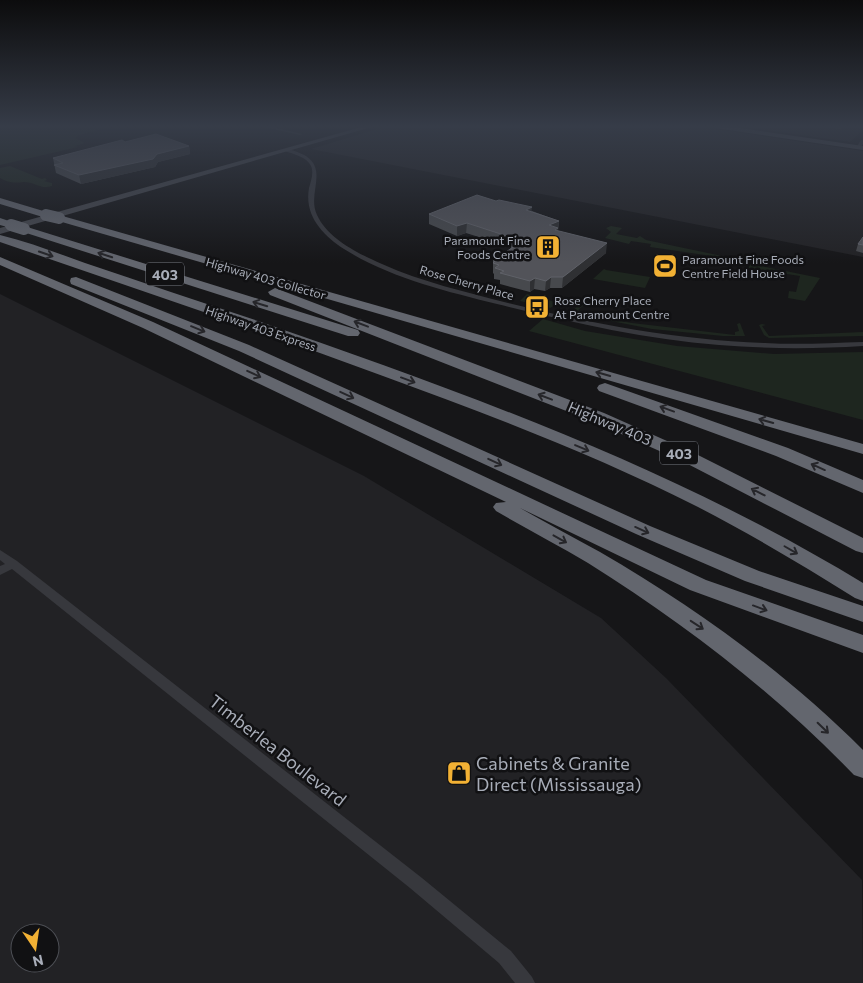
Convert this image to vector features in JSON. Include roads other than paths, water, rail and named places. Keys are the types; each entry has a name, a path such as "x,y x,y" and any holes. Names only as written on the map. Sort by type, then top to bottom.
{"highway":[{"name":"Highway 403 Collector","path":"0,201 387,313 444,335 660,406 782,452 863,487"},
{"name":"Highway 403 Express","path":"5,223 488,375"},
{"name":"Highway 403 Express","path":"0,238 354,360 521,422 671,486 762,534 857,589"},
{"path":"167,250 172,256 334,314 488,375"},
{"path":"0,253 153,310 244,348 643,530 752,576 863,614"},
{"path":"0,261 148,325 269,381 381,437 698,586 863,644"},
{"path":"387,313 863,449"},
{"name":"Highway 403","path":"488,375 598,417 688,457 863,546"},
{"path":"381,437 605,565 709,634 784,691 863,767"}],"street":[{"path":"179,180 203,172"},
{"path":"0,231 208,172"},
{"name":"Rose Cherry Place","path":"316,172 311,197 312,209 319,223 329,234 359,255 416,280 558,318 670,338 761,346 863,344"},
{"name":"Timberlea Boulevard","path":"0,554 6,567 416,883 505,957 526,983"}],"place":[{"name":"Paramount Fine Foods Centre","path":"548,247"},
{"name":"Paramount Fine Foods Centre Field House","path":"665,266"},
{"name":"Rose Cherry Place At Paramount Centre","path":"537,307"},
{"name":"Cabinets & Granite Direct (Mississauga)","path":"459,773"}]}
